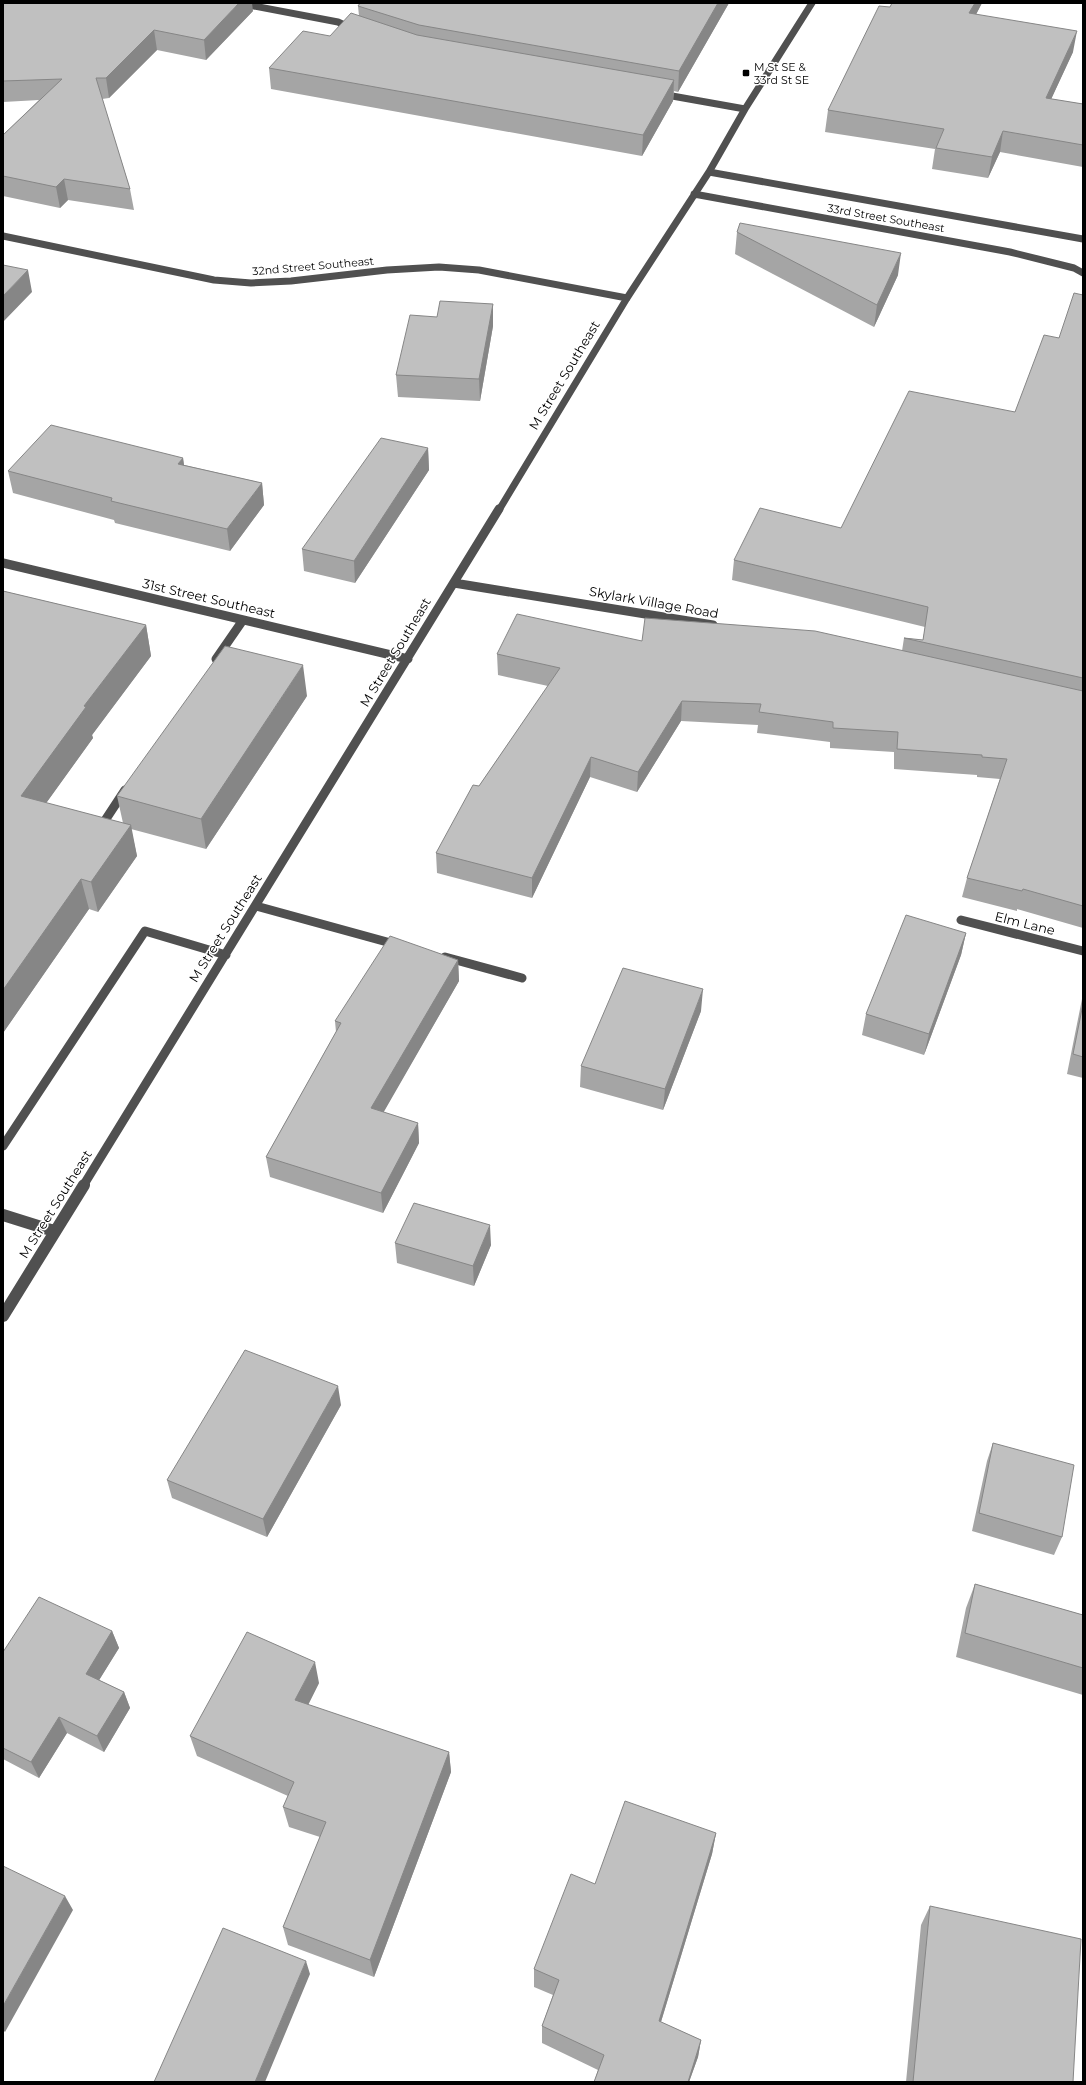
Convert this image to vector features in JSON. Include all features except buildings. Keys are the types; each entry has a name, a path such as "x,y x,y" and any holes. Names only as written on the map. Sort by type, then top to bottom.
{"street":[{"path":"238,3 338,22 362,32"},
{"name":"M Street Southeast","path":"3,1316 54,1231 226,955 627,298 708,172 745,109 812,3"},
{"path":"652,92 745,109"},
{"name":"33rd Street Southeast","path":"708,172 1083,239"},
{"name":"33rd Street Southeast","path":"694,194 1010,252 1074,268 1083,273"},
{"name":"32nd Street Southeast","path":"3,236 214,280 251,283 291,281 386,270 439,267 479,270 627,298"},
{"name":"31st Street Southeast","path":"3,563 408,658"},
{"name":"Skylark Village Road","path":"454,583 720,627"},
{"path":"212,664 243,620"},
{"path":"102,825 132,780"},
{"path":"256,906 409,947"},
{"name":"Elm Lane","path":"961,920 1083,951"},
{"path":"3,1146 145,931 226,955"},
{"path":"439,956 522,978"},
{"path":"3,1215 54,1231"}],"place":[{"name":"M St SE & 33rd St SE","path":"746,73"}]}
